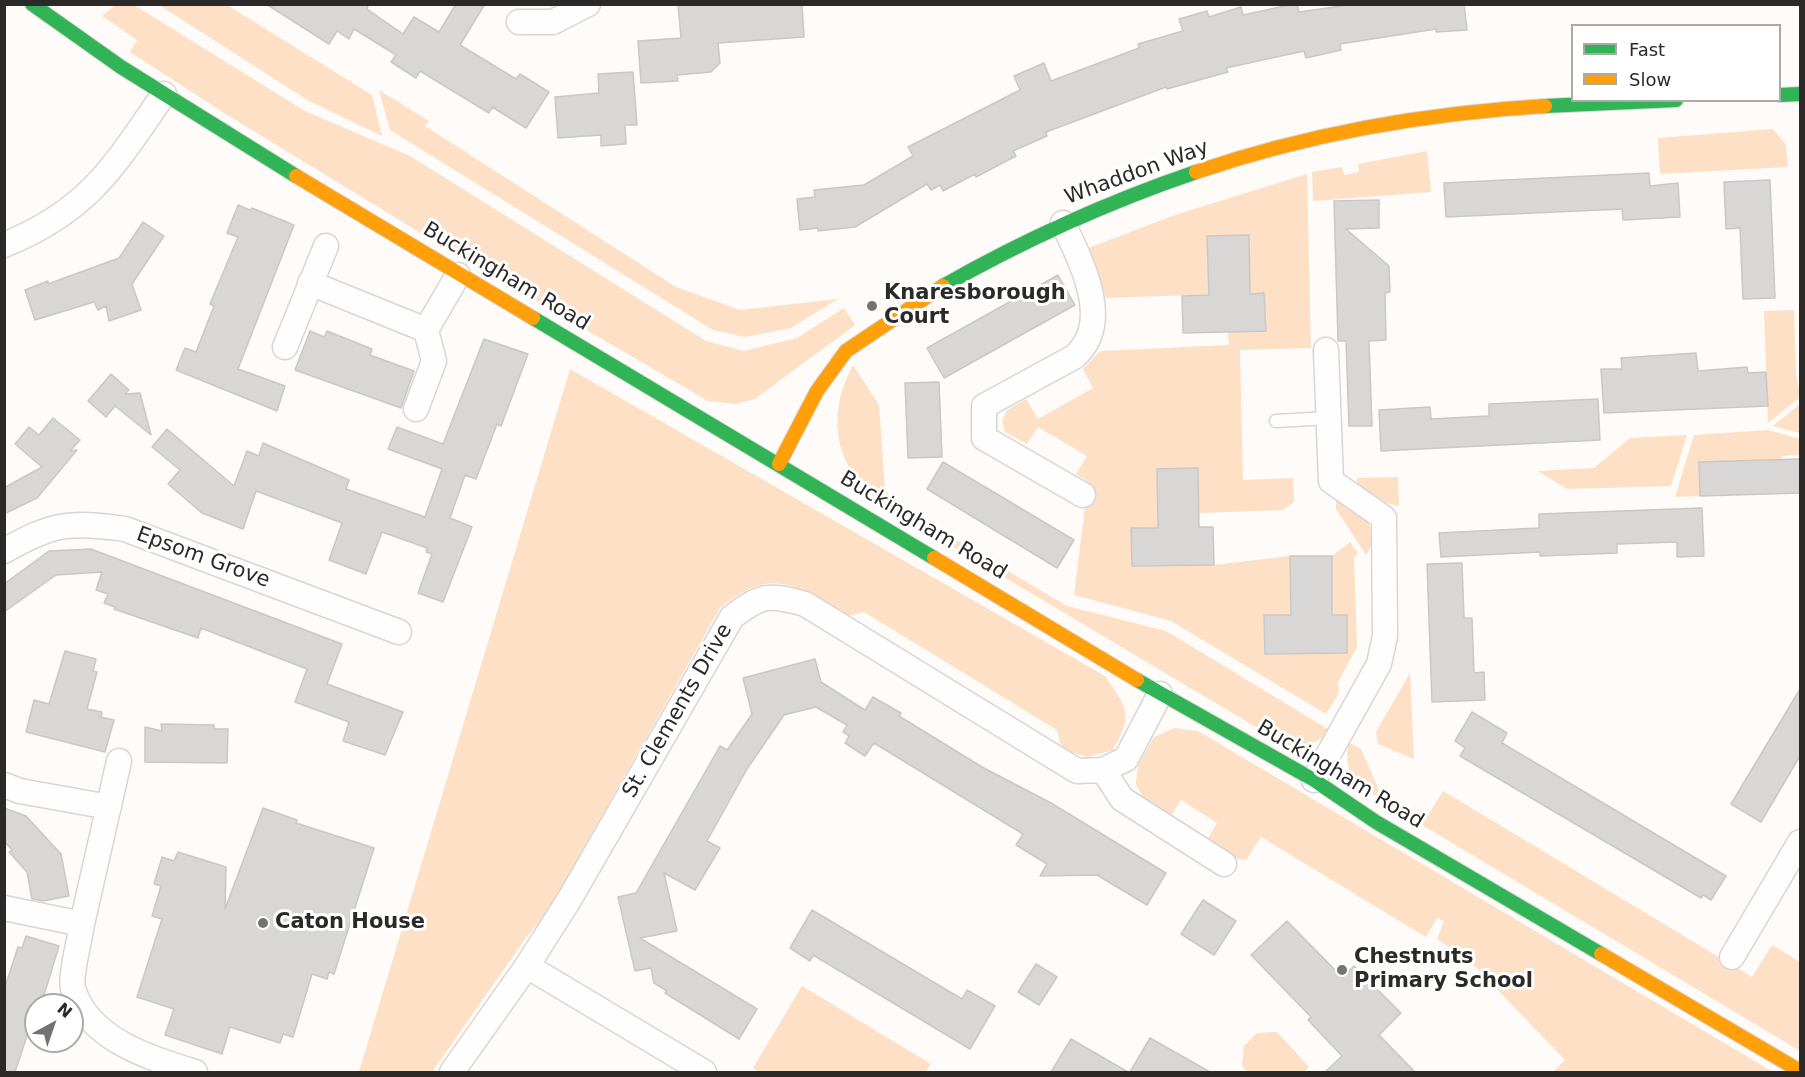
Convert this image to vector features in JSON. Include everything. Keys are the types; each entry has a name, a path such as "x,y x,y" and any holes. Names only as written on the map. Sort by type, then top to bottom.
{"main road":[{"name":"Buckingham Road","path":"34,6 121,67 459,275 1160,694 1314,780 1376,822 1800,1071"},
{"path":"1781,95 1800,94"},
{"name":"Whaddon Way","path":"778,464 820,384 848,348 913,303 1063,223 1179,176 1303,142 1396,123 1475,111 1640,102"}],"street":[{"path":"519,22 553,22 588,4"},
{"path":"4,244 41,230 85,199 116,164 164,94"},
{"path":"1063,223 1094,303 1092,329 1086,347 1074,357 984,406 984,438 1083,495"},
{"path":"285,347 326,246"},
{"path":"416,409 434,361 426,330 459,275"},
{"path":"310,283 426,330"},
{"path":"1314,780 1379,664 1385,636 1384,518 1331,480 1326,350"},
{"name":"Epsom Grove","path":"4,551 37,532 81,523 125,530 399,633"},
{"name":"St. Clements Drive","path":"452,1072 527,966 575,889 732,617 755,599 779,597 805,604 1077,771 1103,770"},
{"path":"1160,694 1126,759 1103,770 1122,799 1224,864"},
{"path":"119,761 82,924 73,986 85,1014 116,1040 152,1059 195,1072"},
{"path":"4,785 20,791 109,807"},
{"path":"1732,957 1800,842"},
{"path":"4,908 82,924"},
{"path":"527,966 704,1072"}],"lane":[{"path":"1276,421 1329,418"}],"shaded area":[{"path":"115,5 134,5 305,111 410,156 706,341 744,351 797,338 844,308 855,325 755,399 735,404 708,401 424,235 224,113 130,52 137,40 102,16"},
{"path":"159,5 227,5 372,95 382,136 309,101"},
{"path":"379,90 429,121 425,126 676,287 740,310 838,299 791,328 745,337 713,330 390,130"},
{"path":"1773,129 1786,145 1788,167 1660,174 1658,138"},
{"path":"1427,151 1431,192 1313,201 1312,172 1342,167 1344,175 1359,172 1358,164"},
{"path":"1307,174 1311,348 1240,350 1243,480 1293,478 1294,502 1283,510 1199,513 1198,468 1157,469 1158,513 1167,514 1167,527 1131,528 1132,565 1214,565 1290,556 1291,601 1300,602 1300,615 1264,616 1265,653 1347,653 1347,615 1313,615 1313,602 1332,598 1332,556 1350,542 1358,553 1354,558 1357,647 1338,682 1339,693 1326,714 1171,621 1074,595 1088,482 1076,474 1087,456 1038,427 1027,444 1005,432 1002,421 1007,410 1026,399 1038,419 1093,388 1083,369 1100,351 1229,345 1228,332 1265,331 1264,293 1230,294 1230,280 1250,279 1248,235 1207,236 1209,281 1218,281 1219,294 1106,298 1086,249 1175,215"},
{"path":"1794,310 1796,373 1800,397 1768,423 1764,311"},
{"path":"853,365 879,405 885,489 894,503 1067,606 1166,631 1331,731 1310,744 1286,745 883,505 857,479 846,462 838,434 837,420 842,392"},
{"path":"570,369 1105,676 1123,704 1124,728 1113,750 1088,757 1062,750 1057,730 864,612 848,616 814,596 785,584 770,583 755,586 720,608 546,914 525,939 432,1072 359,1072"},
{"path":"1800,404 1800,433 1773,426"},
{"path":"1768,430 1800,439 1800,455 1782,456 1781,459 1699,462 1700,496 1675,497 1694,435"},
{"path":"1687,435 1671,486 1567,489 1538,471 1594,468 1630,438"},
{"path":"1398,477 1399,506 1377,501 1357,488 1357,478"},
{"path":"1336,500 1353,509 1367,521 1373,537 1366,555 1336,509"},
{"path":"1410,673 1414,759 1378,744 1376,732"},
{"path":"1174,728 1198,731 1773,1072 1553,1072 1565,1060 1470,961 1437,939 1444,921 1437,918 1426,937 1261,837 1246,860 1228,857 1205,843 1217,823 1181,800 1169,819 1146,803 1136,784 1138,765 1154,737"},
{"path":"1348,742 1361,749 1384,801 1359,784 1350,772"},
{"path":"1443,791 1752,977 1772,945 1800,962 1800,1051 1422,825"},
{"path":"802,986 931,1064 925,1072 760,1072 753,1068"},
{"path":"1277,1032 1309,1067 1304,1072 1248,1072 1242,1066 1244,1046 1257,1033"}],"building":[{"path":"266,4 369,4 367,9 403,34 414,17 439,32 456,4 485,4 460,45 516,79 520,74 549,92 526,128 492,107 489,113 420,71 416,78 391,62 396,55 354,29 349,39 337,31 329,44"},
{"path":"678,4 802,4 804,37 718,43 720,63 711,72 677,75 678,81 641,83 638,41 681,38"},
{"path":"1297,4 1299,12 1356,4 1464,4 1467,30 1436,32 1436,29 1340,44 1341,50 1306,58 1304,51 1226,68 1228,72 1167,89 1166,87 1046,132 1047,136 1013,151 1016,156 976,177 975,174 943,191 940,185 931,190 927,184 855,227 818,231 818,228 800,230 797,199 815,197 814,190 864,185 913,156 908,147 1020,90 1014,76 1044,63 1051,81 1139,48 1138,44 1183,31 1179,19 1207,11 1209,17 1241,7 1243,15"},
{"path":"633,72 637,125 625,125 626,144 601,146 601,135 558,138 555,97 599,93 598,74"},
{"path":"1649,173 1650,186 1678,183 1680,217 1623,220 1622,209 1446,217 1444,183"},
{"path":"1770,180 1775,298 1743,299 1740,228 1726,229 1724,182"},
{"path":"1379,200 1379,228 1346,229 1389,266 1390,292 1385,293 1386,340 1369,341 1372,426 1349,426 1346,341 1338,341 1334,201"},
{"path":"238,205 250,210 252,208 294,225 238,369 285,386 277,411 176,370 185,348 196,352 214,306 210,304 238,237 227,233"},
{"path":"143,222 164,236 132,284 141,310 109,321 106,306 98,310 94,302 35,320 25,290 119,258"},
{"path":"1249,235 1250,294 1264,293 1266,331 1183,333 1182,296 1209,295 1207,236"},
{"path":"1058,275 1075,305 944,378 927,348"},
{"path":"310,331 324,337 327,331 372,349 370,355 414,371 401,408 295,370"},
{"path":"484,339 528,354 501,426 497,424 476,479 465,475 450,518 472,527 443,602 418,593 432,554 426,552 427,548 382,532 366,574 329,560 342,523 256,491 243,529 202,513 168,484 180,470 152,447 167,429 234,486 247,451 259,456 263,443 349,480 346,489 425,517 442,469 388,449 397,427 443,444"},
{"path":"1696,353 1698,371 1747,367 1748,373 1766,372 1768,406 1604,413 1601,369 1622,369 1621,358"},
{"path":"111,374 129,390 125,394 140,393 151,435 115,406 106,417 88,401"},
{"path":"939,382 942,457 908,458 905,383"},
{"path":"1598,399 1600,440 1381,451 1379,410 1430,407 1431,419 1489,416 1489,404"},
{"path":"53,418 80,440 70,451 77,450 37,498 4,514 4,488 42,467 15,444 29,427 39,435"},
{"path":"1800,459 1800,493 1700,496 1699,462"},
{"path":"943,462 1074,540 1057,568 927,489"},
{"path":"1198,468 1199,527 1213,527 1214,565 1132,566 1131,528 1158,528 1157,469"},
{"path":"1702,508 1704,556 1677,557 1677,542 1617,544 1617,553 1540,556 1540,552 1441,557 1439,533 1539,528 1539,514"},
{"path":"91,549 342,644 327,684 403,712 385,755 343,741 349,722 295,702 307,669 201,628 198,638 114,609 115,607 104,603 108,594 96,590 102,572 56,575 4,612 4,584 49,551"},
{"path":"1290,556 1332,556 1332,615 1347,615 1347,653 1265,654 1264,615 1291,615"},
{"path":"1462,563 1464,618 1472,618 1474,673 1484,672 1485,700 1432,702 1427,564"},
{"path":"65,651 96,659 93,671 97,672 87,709 102,712 101,717 114,720 105,752 26,732 34,700 49,704"},
{"path":"815,659 821,682 865,710 873,697 901,713 899,716 982,767 1051,803 1166,873 1147,905 1097,875 1040,876 1047,864 1016,845 1023,834 874,743 865,756 845,743 849,736 843,732 847,725 816,707 784,715 747,769 707,841 720,848 695,890 664,873 677,931 640,938 757,1009 739,1039 665,993 667,991 654,983 651,968 635,971 618,897 636,893 720,746 727,750 752,714 743,678"},
{"path":"1800,689 1800,756 1761,822 1731,804"},
{"path":"1472,712 1507,733 1502,743 1726,876 1711,900 1703,895 1701,898 1460,756 1465,748 1455,741"},
{"path":"161,724 214,725 214,729 228,729 227,763 145,762 145,727 162,731"},
{"path":"4,808 26,816 61,854 69,896 43,901 32,899 27,872 9,852 12,850 4,841"},
{"name":"Caton House","path":"263,808 297,820 296,823 374,848 334,974 329,972 327,979 312,974 293,1037 283,1034 280,1043 230,1027 222,1054 165,1035 174,1009 137,997 162,919 152,916 161,886 154,884 162,857 174,861 178,852 226,867 225,909"},
{"path":"1203,900 1236,921 1214,955 1181,934"},
{"path":"812,910 962,999 967,990 995,1006 970,1049 813,955 810,961 790,948"},
{"path":"1287,921 1342,977 1354,966 1401,1013 1379,1035 1415,1072 1325,1072 1342,1056 1308,1020 1311,1017 1251,955"},
{"path":"26,936 59,946 45,993 24,993 24,1045 15,1072 4,1072 4,990 18,947 22,948"},
{"path":"1036,964 1057,977 1039,1005 1018,992"},
{"path":"1150,1038 1210,1072 1130,1072"},
{"path":"1071,1039 1128,1072 1051,1072"}],"traffic: fast":[{"path":"32,4 121,67 296,176"},
{"path":"1781,95 1800,94"},
{"path":"1545,106 1632,102"},
{"path":"943,286 1067,223 1196,172"},
{"path":"533,318 934,558"},
{"path":"1137,680 1314,780 1376,822 1601,954"}],"traffic: slow":[{"path":"1196,172 1281,147 1368,127 1456,114 1545,106"},
{"path":"296,176 533,318"},
{"path":"779,464 817,391 846,351 943,286"},
{"path":"934,558 1137,680"},
{"path":"1601,954 1800,1071"}],"place":[{"name":"Knaresborough Court","path":"872,306"},
{"name":"Caton House","path":"263,923"},
{"name":"Chestnuts Primary School","path":"1342,970"}]}
